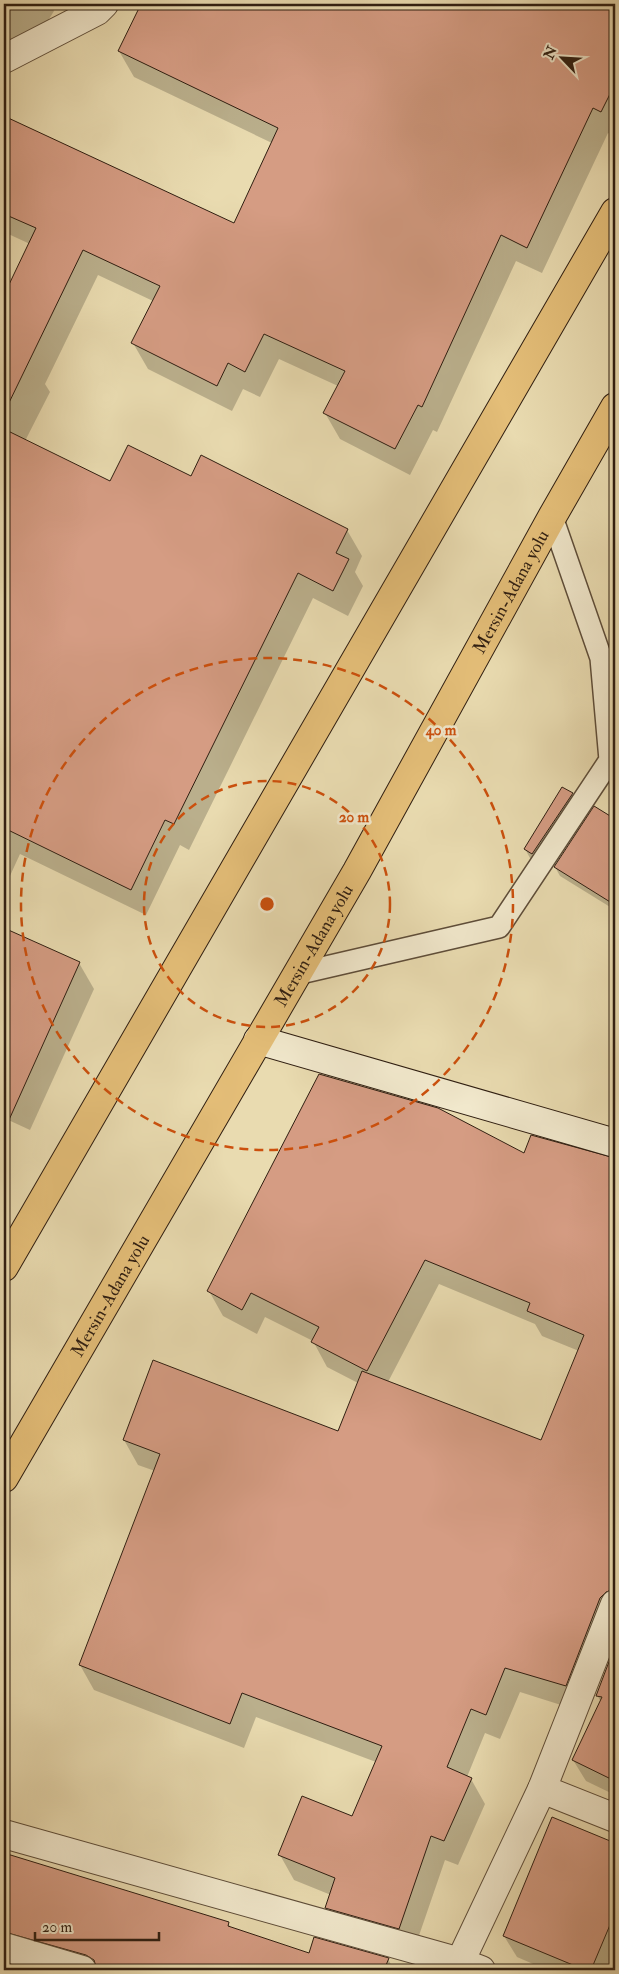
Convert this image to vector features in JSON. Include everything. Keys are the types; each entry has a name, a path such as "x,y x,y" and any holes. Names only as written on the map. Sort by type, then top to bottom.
{"highway":[{"path":"4,1267 615,212"},
{"name":"Mersin-Adana yolu","path":"4,1478 357,872 552,517 615,407"}],"street":[{"path":"4,59 97,11 104,4"},
{"path":"258,1040 615,1143"},
{"path":"4,1834 471,1966 615,1604"},
{"path":"542,1790 615,1818"},
{"path":"4,1947 82,1970"}],"lane":[{"path":"296,974 499,927 610,760 602,658 552,517"}],"building":[{"path":"141,4 615,4 615,84 601,112 593,108 527,248 501,235 422,407 418,405 395,449 323,413 345,371 264,334 245,372 228,363 217,386 131,343 160,286 83,250 4,413 4,295 36,228 4,214 4,116 234,223 278,128 118,51"},
{"path":"4,429 110,481 128,445 191,476 201,455 348,529 336,553 349,559 333,591 298,573 174,824 165,820 131,890 4,828"},
{"path":"562,787 573,793 532,854 524,849"},
{"path":"594,806 615,819 615,905 554,867"},
{"path":"4,928 80,962 4,1131"},
{"path":"319,1074 438,1108 524,1153 531,1135 615,1158 615,1589 606,1592 600,1598 566,1686 505,1668 486,1715 471,1709 447,1767 472,1778 444,1841 431,1836 399,1929 325,1908 335,1878 278,1855 302,1796 352,1816 382,1746 242,1693 230,1724 79,1665 160,1454 123,1440 153,1360 338,1431 362,1371 541,1440 584,1335 527,1311 530,1303 425,1260 367,1371 311,1342 319,1327 251,1293 242,1310 207,1291"},
{"path":"615,1646 615,1781 572,1760 602,1697 596,1696"},
{"path":"552,1817 615,1843 615,1913 591,1970 585,1970 503,1936"},
{"path":"4,1853 229,1922 228,1926 309,1953 314,1937 389,1958 384,1970 97,1970 94,1960 86,1955 4,1932"},
{"path":"4,1963 28,1970 4,1970"}]}
